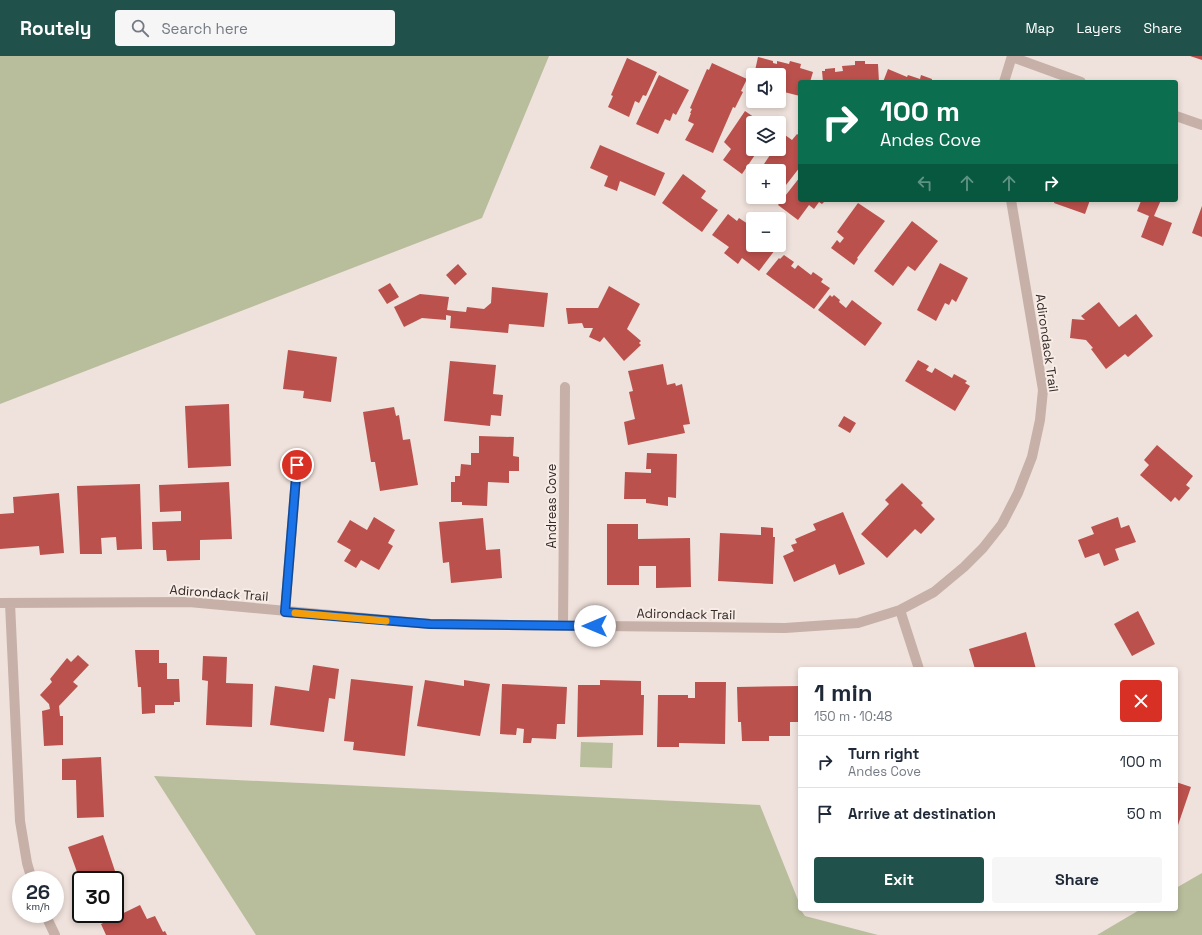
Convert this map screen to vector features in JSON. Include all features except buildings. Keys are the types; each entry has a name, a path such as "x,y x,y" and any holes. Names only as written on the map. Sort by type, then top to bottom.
{"street":[{"path":"1005,80 1012,57 1075,80"},
{"path":"1178,117 1202,125"},
{"name":"Adirondack Trail","path":"5,603 189,602 285,612 430,624 563,626 820,627 858,624 900,610 934,592 964,567 983,548 1002,524 1018,493 1032,457 1040,420 1044,390 1010,202"},
{"name":"Andreas Cove","path":"563,626 565,387"},
{"path":"285,612 297,465"},
{"path":"5,603 20,821 29,871"},
{"path":"900,610 918,667"},
{"path":"49,923 55,935"}],"green space":[{"path":"0,56 549,56 482,218 0,404"},
{"path":"581,742 613,743 612,768 580,767"},
{"path":"154,776 760,805 798,900 798,911 801,911 805,916 878,935 256,935"},
{"path":"1202,873 1202,935 1097,935 1138,911 1178,911 1178,887"}],"slow traffic":[{"path":"295,613 386,621"}],"route":[{"path":"297,465 285,612 430,624 595,626"}]}
